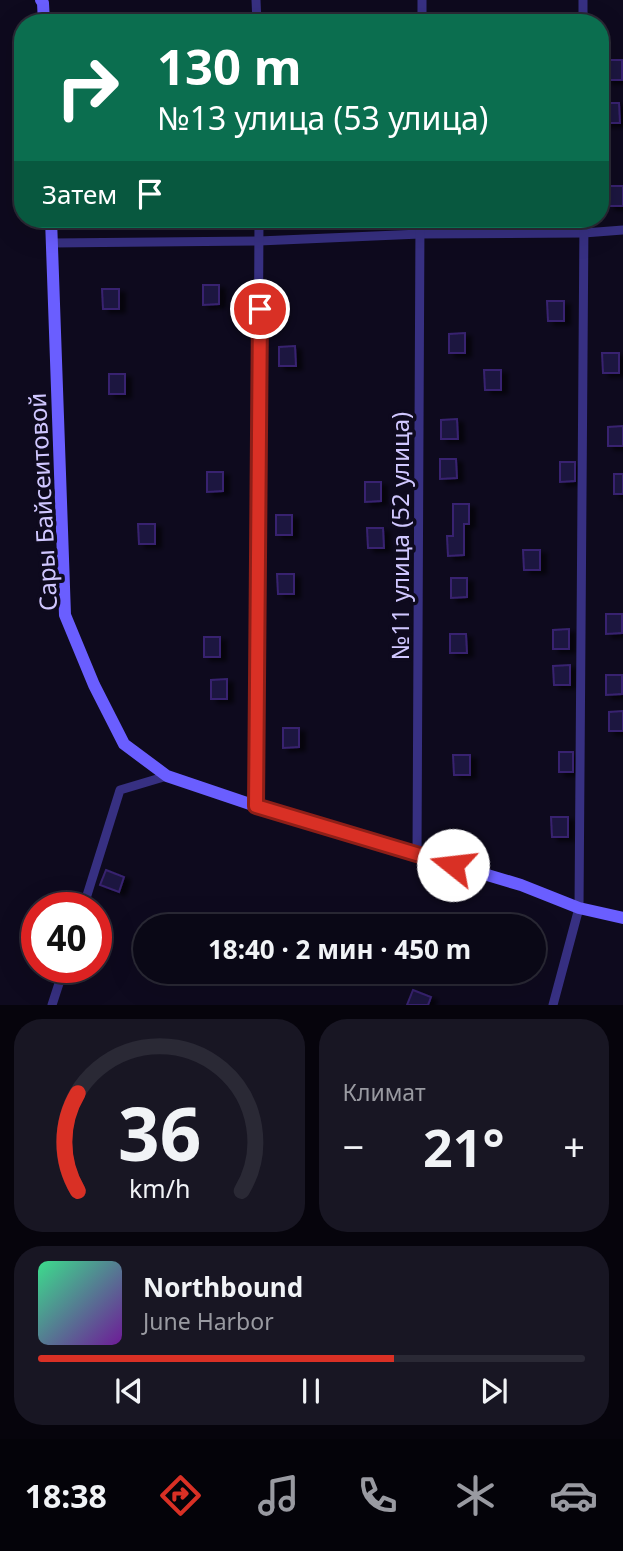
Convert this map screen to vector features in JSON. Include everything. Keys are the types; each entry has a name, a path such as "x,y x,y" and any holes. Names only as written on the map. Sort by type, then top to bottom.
{"street":[{"name":"Сары Байсеитовой","path":"51,228 65,615 94,685 124,744 167,776 256,806 522,885 579,908 623,918"},
{"path":"256,806 259,228"},
{"name":"№11 улица (52 улица)","path":"417,854 420,228"},
{"path":"554,1005 579,908 584,228"},
{"path":"52,243 259,242 420,234 584,233 623,230"},
{"path":"88,892 120,790 167,776"},
{"path":"52,1005 59,983"}],"building":[{"path":"609,60 622,60 622,80 609,80"},
{"path":"609,103 619,103 620,123 609,123"},
{"path":"609,186 623,186 623,206 609,206"},
{"path":"203,285 219,285 219,304 203,305"},
{"path":"102,289 119,289 119,309 103,309"},
{"path":"547,301 564,301 564,321 548,321"},
{"path":"465,333 465,353 449,353 449,334"},
{"path":"295,346 296,366 279,366 279,347"},
{"path":"602,353 619,353 619,373 603,373"},
{"path":"484,370 501,370 501,390 485,390"},
{"path":"109,374 125,374 125,394 109,394"},
{"path":"457,419 458,439 441,439 441,420"},
{"path":"623,426 623,446 608,446 608,427"},
{"path":"440,459 456,459 457,478 440,479"},
{"path":"560,462 575,462 575,481 560,482"},
{"path":"207,472 223,472 223,491 207,492"},
{"path":"614,474 623,474 623,494 614,494"},
{"path":"365,482 381,482 381,501 365,502"},
{"path":"453,504 469,504 469,524 464,524 464,555 448,556 447,536 453,536"},
{"path":"276,515 292,515 292,535 276,535"},
{"path":"138,524 155,524 155,544 139,544"},
{"path":"367,528 383,528 384,548 368,548"},
{"path":"523,550 540,550 540,570 524,570"},
{"path":"277,574 294,574 294,594 278,594"},
{"path":"451,578 467,578 467,597 451,598"},
{"path":"606,614 622,614 622,633 606,634"},
{"path":"569,629 569,649 553,649 553,630"},
{"path":"450,634 466,634 467,653 450,653"},
{"path":"204,637 220,637 220,657 204,657"},
{"path":"570,665 570,685 554,685 553,666"},
{"path":"606,675 622,675 622,694 606,695"},
{"path":"227,679 227,699 211,699 211,680"},
{"path":"623,711 623,731 609,731 609,712"},
{"path":"283,728 299,728 299,747 283,748"},
{"path":"559,752 573,752 573,772 559,772"},
{"path":"453,755 470,755 470,775 454,775"},
{"path":"551,817 568,817 568,837 552,837"},
{"path":"106,870 124,877 119,892 100,885"},
{"path":"413,990 431,997 428,1005 407,1005"}],"route":[{"path":"260,309 256,806 453,865"}]}
